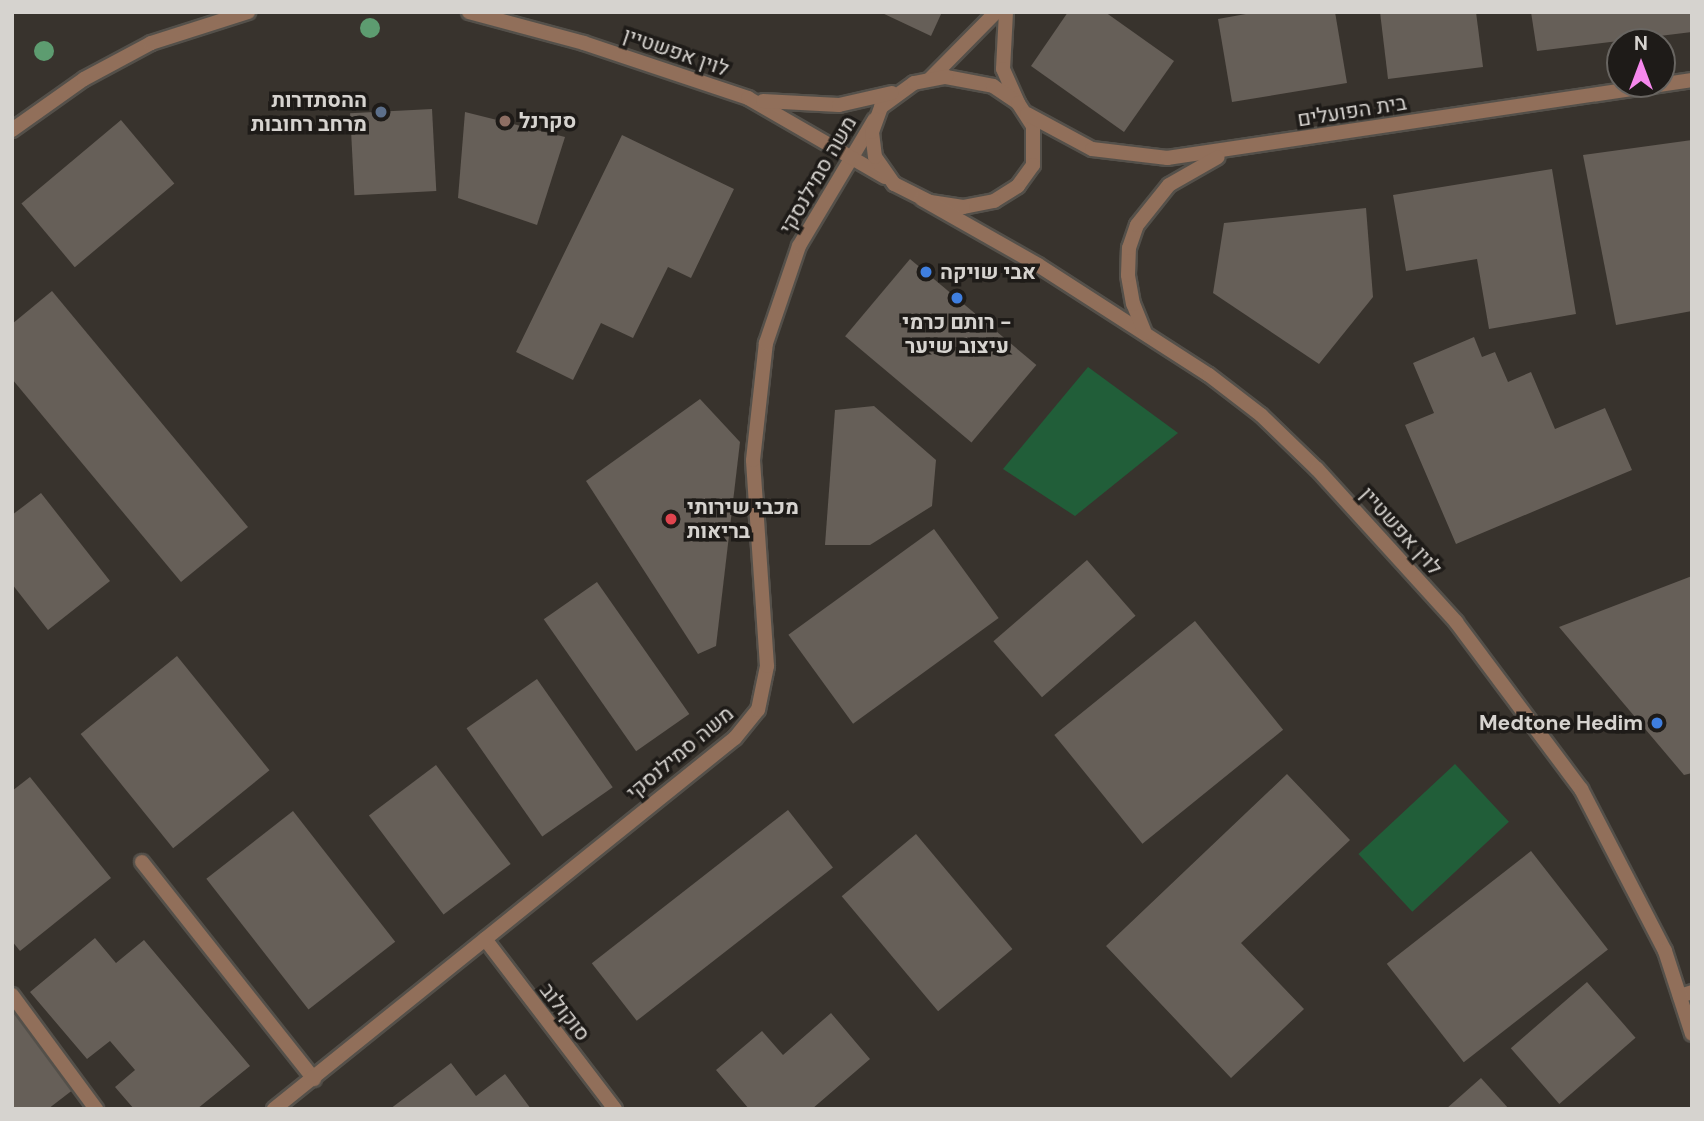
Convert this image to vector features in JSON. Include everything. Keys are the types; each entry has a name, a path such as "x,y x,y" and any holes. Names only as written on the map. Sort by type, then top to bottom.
{"street":[{"path":"12,130 83,79 151,43 248,12"},
{"name":"לוין אפשטיין","path":"469,12 511,16 748,98 851,155 894,184"},
{"path":"930,79 996,12"},
{"path":"1006,12 1003,69 1023,109 1037,152 1018,186 994,201 963,207 922,199 894,184 875,157 875,119 902,89 930,79 979,81 1023,109"},
{"name":"בית הפועלים","path":"1023,109 1070,141 1115,154 1167,158 1229,152 1692,80"},
{"name":"לוין אפשטיין","path":"748,98 802,106 839,105 902,89"},
{"name":"משה סמילנסקי","path":"274,1109 735,738 758,710 767,666 753,460 766,343 799,246 851,155 875,119"},
{"path":"1145,333 1133,304 1128,275 1129,248 1138,225 1169,185 1229,152"},
{"name":"לוין אפשטיין","path":"922,199 986,233 1145,333 1226,387 1280,431 1456,622 1581,789 1686,994 1692,1034"},
{"path":"142,862 314,1079"},
{"name":"סוקולוב","path":"485,939 615,1109"},
{"path":"12,995 96,1109"}],"green space":[{"path":"1088,367 1178,433 1075,516 1003,469"},
{"path":"1455,764 1509,822 1412,912 1358,854"}],"building":[{"path":"880,12 942,12 931,36"},
{"path":"1068,12 1105,12 1174,61 1124,132 1031,66"},
{"path":"1257,12 1335,12 1347,83 1232,102 1218,19"},
{"path":"1380,12 1476,12 1483,67 1388,79"},
{"path":"1531,12 1692,12 1692,32 1676,34 1676,28 1606,28 1606,43 1537,51"},
{"path":"432,109 436,191 354,195 350,113"},
{"path":"465,112 565,137 537,225 458,198"},
{"path":"121,120 174,184 75,267 21,204"},
{"path":"622,135 734,189 691,278 668,267 633,338 601,323 573,380 516,352"},
{"path":"1692,140 1692,311 1616,325 1583,155"},
{"path":"1552,169 1576,314 1489,329 1477,259 1406,271 1393,195"},
{"path":"1366,208 1373,297 1319,364 1213,293 1224,223"},
{"path":"910,259 1036,365 971,442 845,336"},
{"path":"52,291 248,527 181,582 12,379 12,324"},
{"path":"1474,337 1482,357 1495,352 1508,382 1531,372 1555,429 1605,408 1632,470 1456,544 1405,425 1434,413 1413,363"},
{"name":"מכבי שירותי בריאות","path":"700,399 740,442 716,646 698,654 586,481"},
{"path":"874,406 936,460 932,506 870,545 825,545 835,410"},
{"path":"41,493 110,581 48,630 12,584 12,515"},
{"path":"934,529 999,618 853,724 788,635"},
{"path":"1087,560 1136,616 1042,697 993,641"},
{"path":"1692,576 1692,773 1684,775 1559,627"},
{"path":"597,582 689,714 636,751 544,619"},
{"path":"1195,621 1283,730 1142,844 1054,735"},
{"path":"177,656 270,770 173,848 81,734"},
{"path":"537,679 613,787 542,836 467,728"},
{"path":"436,765 511,864 444,915 369,816"},
{"path":"1287,774 1350,840 1241,943 1304,1009 1231,1078 1106,946"},
{"path":"30,777 111,878 20,951 12,941 12,791"},
{"path":"788,810 833,868 637,1021 592,963"},
{"path":"293,811 395,942 309,1010 206,879"},
{"path":"916,834 1012,949 938,1011 842,896"},
{"path":"1531,851 1608,950 1464,1062 1387,964"},
{"path":"95,938 116,963 144,940 250,1066 197,1109 134,1109 115,1087 135,1070 110,1041 87,1059 30,992"},
{"path":"1587,982 1636,1038 1559,1104 1511,1048"},
{"path":"12,1005 74,1089 48,1109 12,1109"},
{"path":"831,1013 870,1059 812,1109 749,1109 716,1070 762,1031 783,1055"},
{"path":"451,1063 476,1096 505,1074 531,1109 390,1109"},
{"path":"1481,1078 1509,1109 1446,1109"}],"place":[{"name":"ההסתדרות מרחב רחובות","path":"381,112"},
{"name":"סקרנל","path":"505,121"},
{"name":"אבי שויקה","path":"926,272"},
{"name":"רותם כרמי - עיצוב שיער","path":"957,298"},
{"name":"מכבי שירותי בריאות","path":"671,519"},
{"name":"Medtone Hedim","path":"1657,723"}]}
